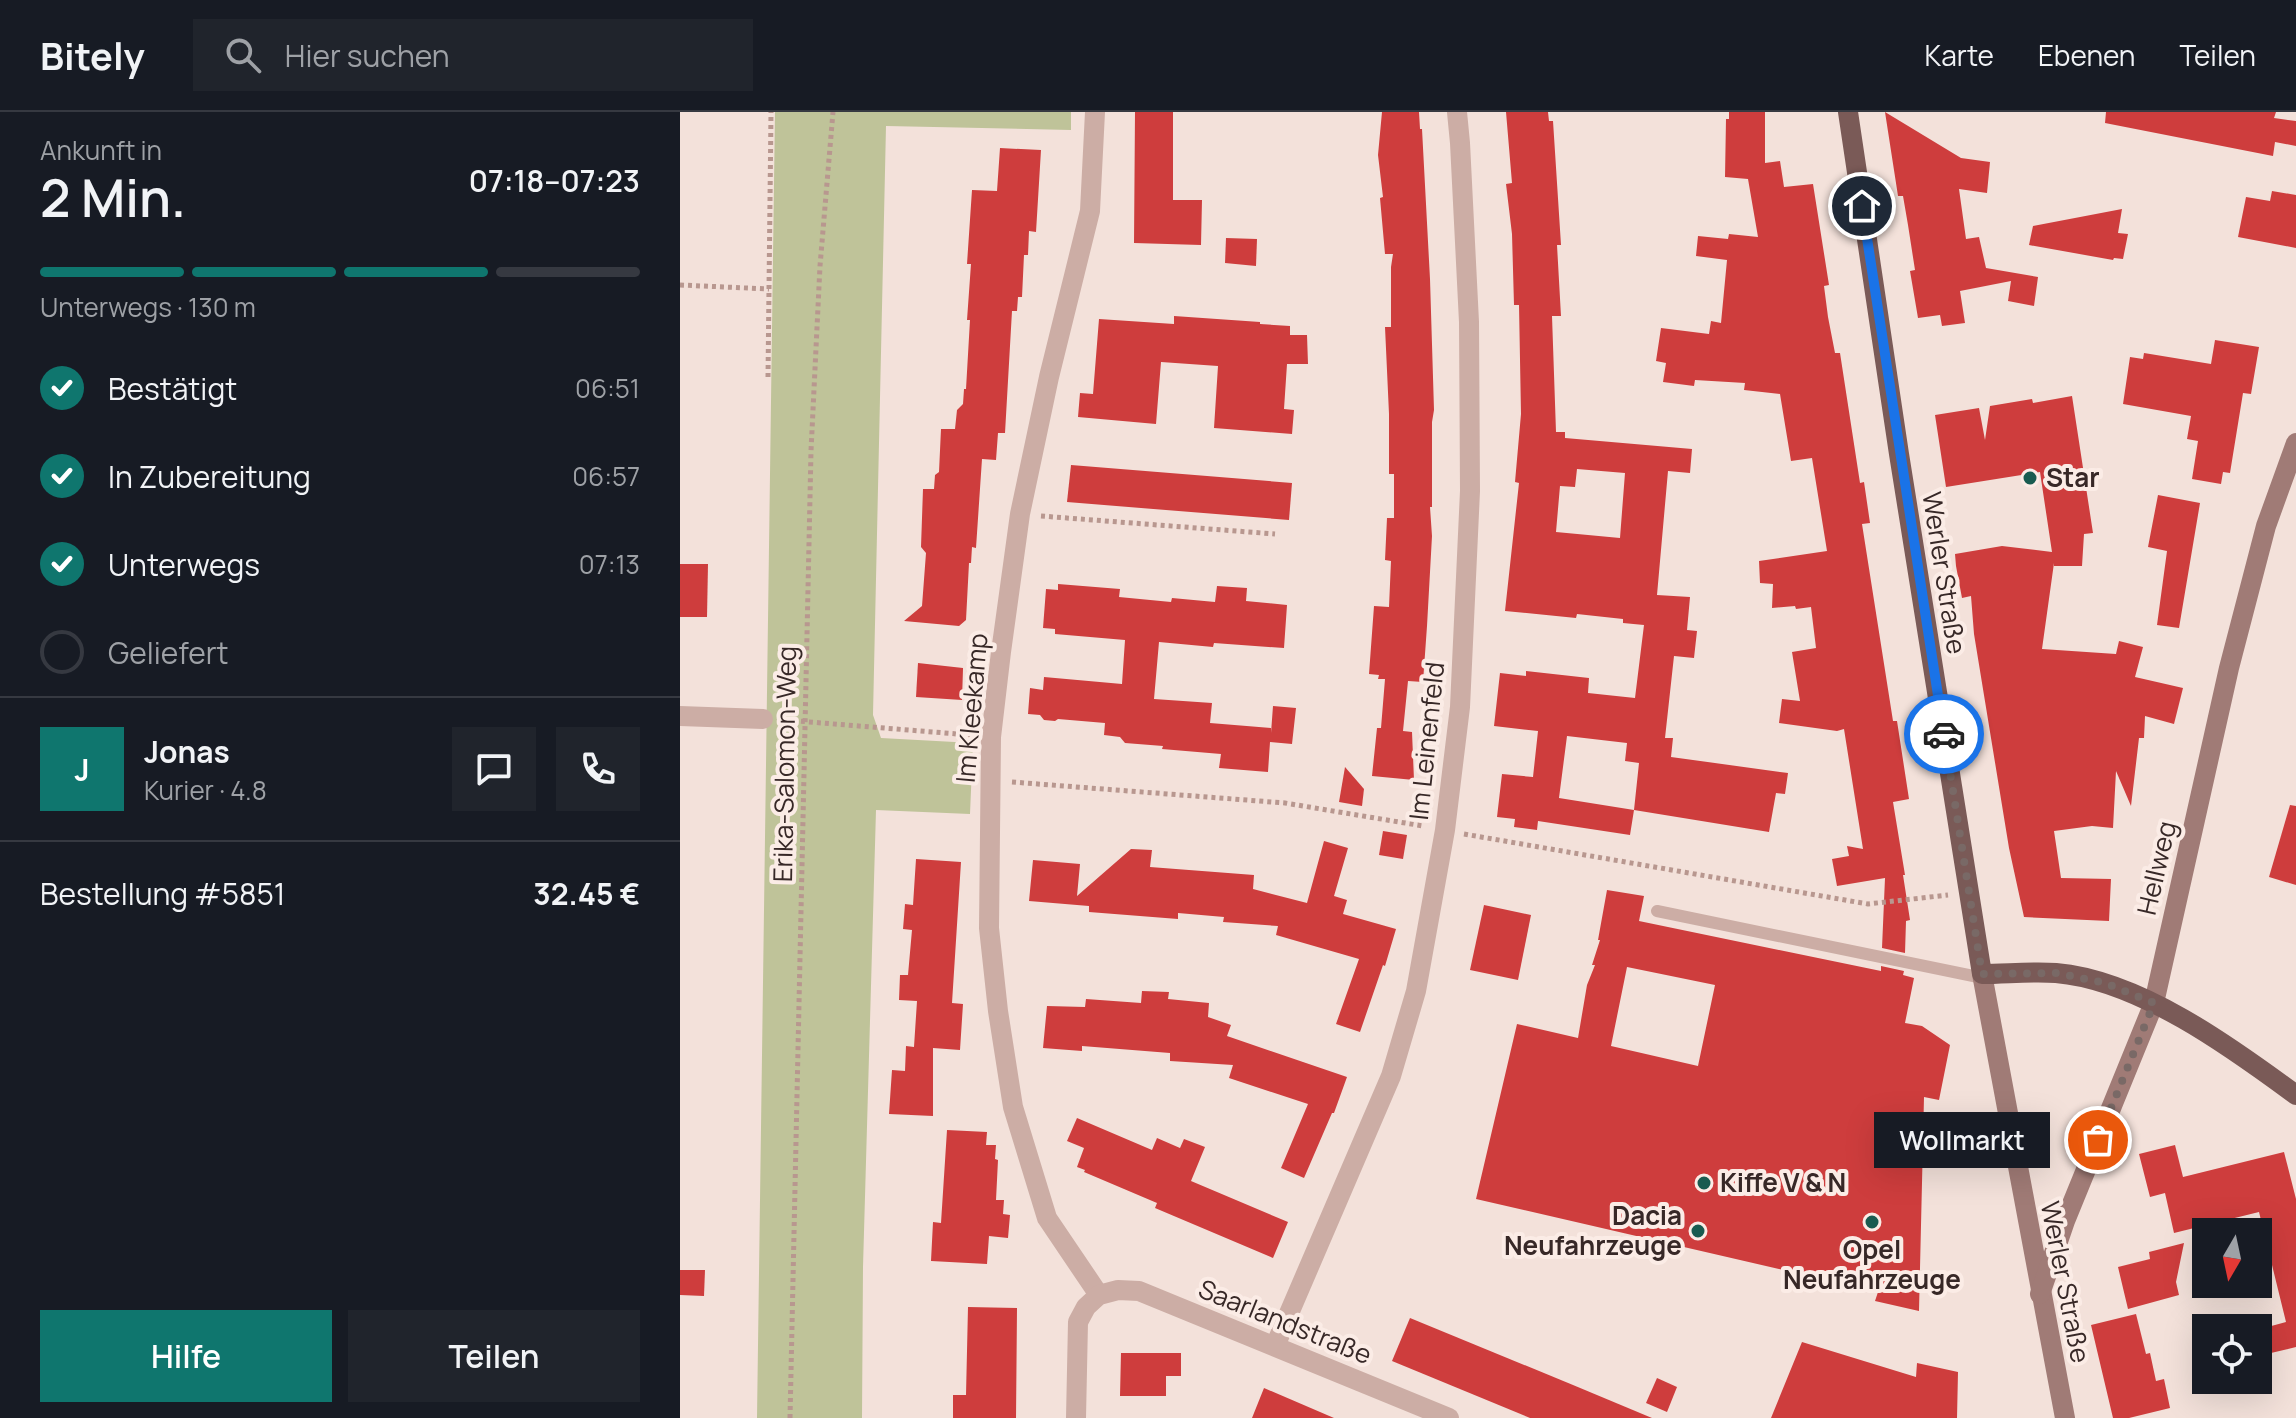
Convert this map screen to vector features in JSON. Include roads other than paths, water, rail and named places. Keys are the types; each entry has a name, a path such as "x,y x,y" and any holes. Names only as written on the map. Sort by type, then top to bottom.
{"main road":[{"name":"Werler Straße","path":"1848,112 1983,976"},
{"path":"1983,976 2057,973 2105,983 2154,1003 2240,1054 2296,1095"}],"street":[{"name":"Im Kleekamp","path":"1095,112 1090,211 1049,377 1020,514 991,737 989,928 1013,1107 1047,1218 1099,1295"},
{"name":"Im Leinenfeld","path":"1275,1346 1391,1076 1416,991 1445,830 1460,707 1470,491 1469,322 1457,112"},
{"name":"Hellweg","path":"2040,1294 2065,1221 2154,1003 2229,668 2266,526 2296,443"},
{"path":"680,716 763,719"},
{"name":"Werler Straße","path":"1983,976 2065,1418"},
{"name":"Saarlandstraße","path":"1099,1295 1118,1290 1139,1291 1449,1418"},
{"path":"1076,1418 1078,1322 1086,1307 1099,1295"}],"lane":[{"path":"1657,911 1983,976"}],"place":[{"name":"Star","path":"2030,478"},
{"name":"Wollmarkt","path":"2098,1140"},
{"name":"Kiffe V & N","path":"1704,1183"},
{"name":"Opel Neufahrzeuge","path":"1872,1222"},
{"name":"Dacia Neufahrzeuge","path":"1698,1231"}]}
